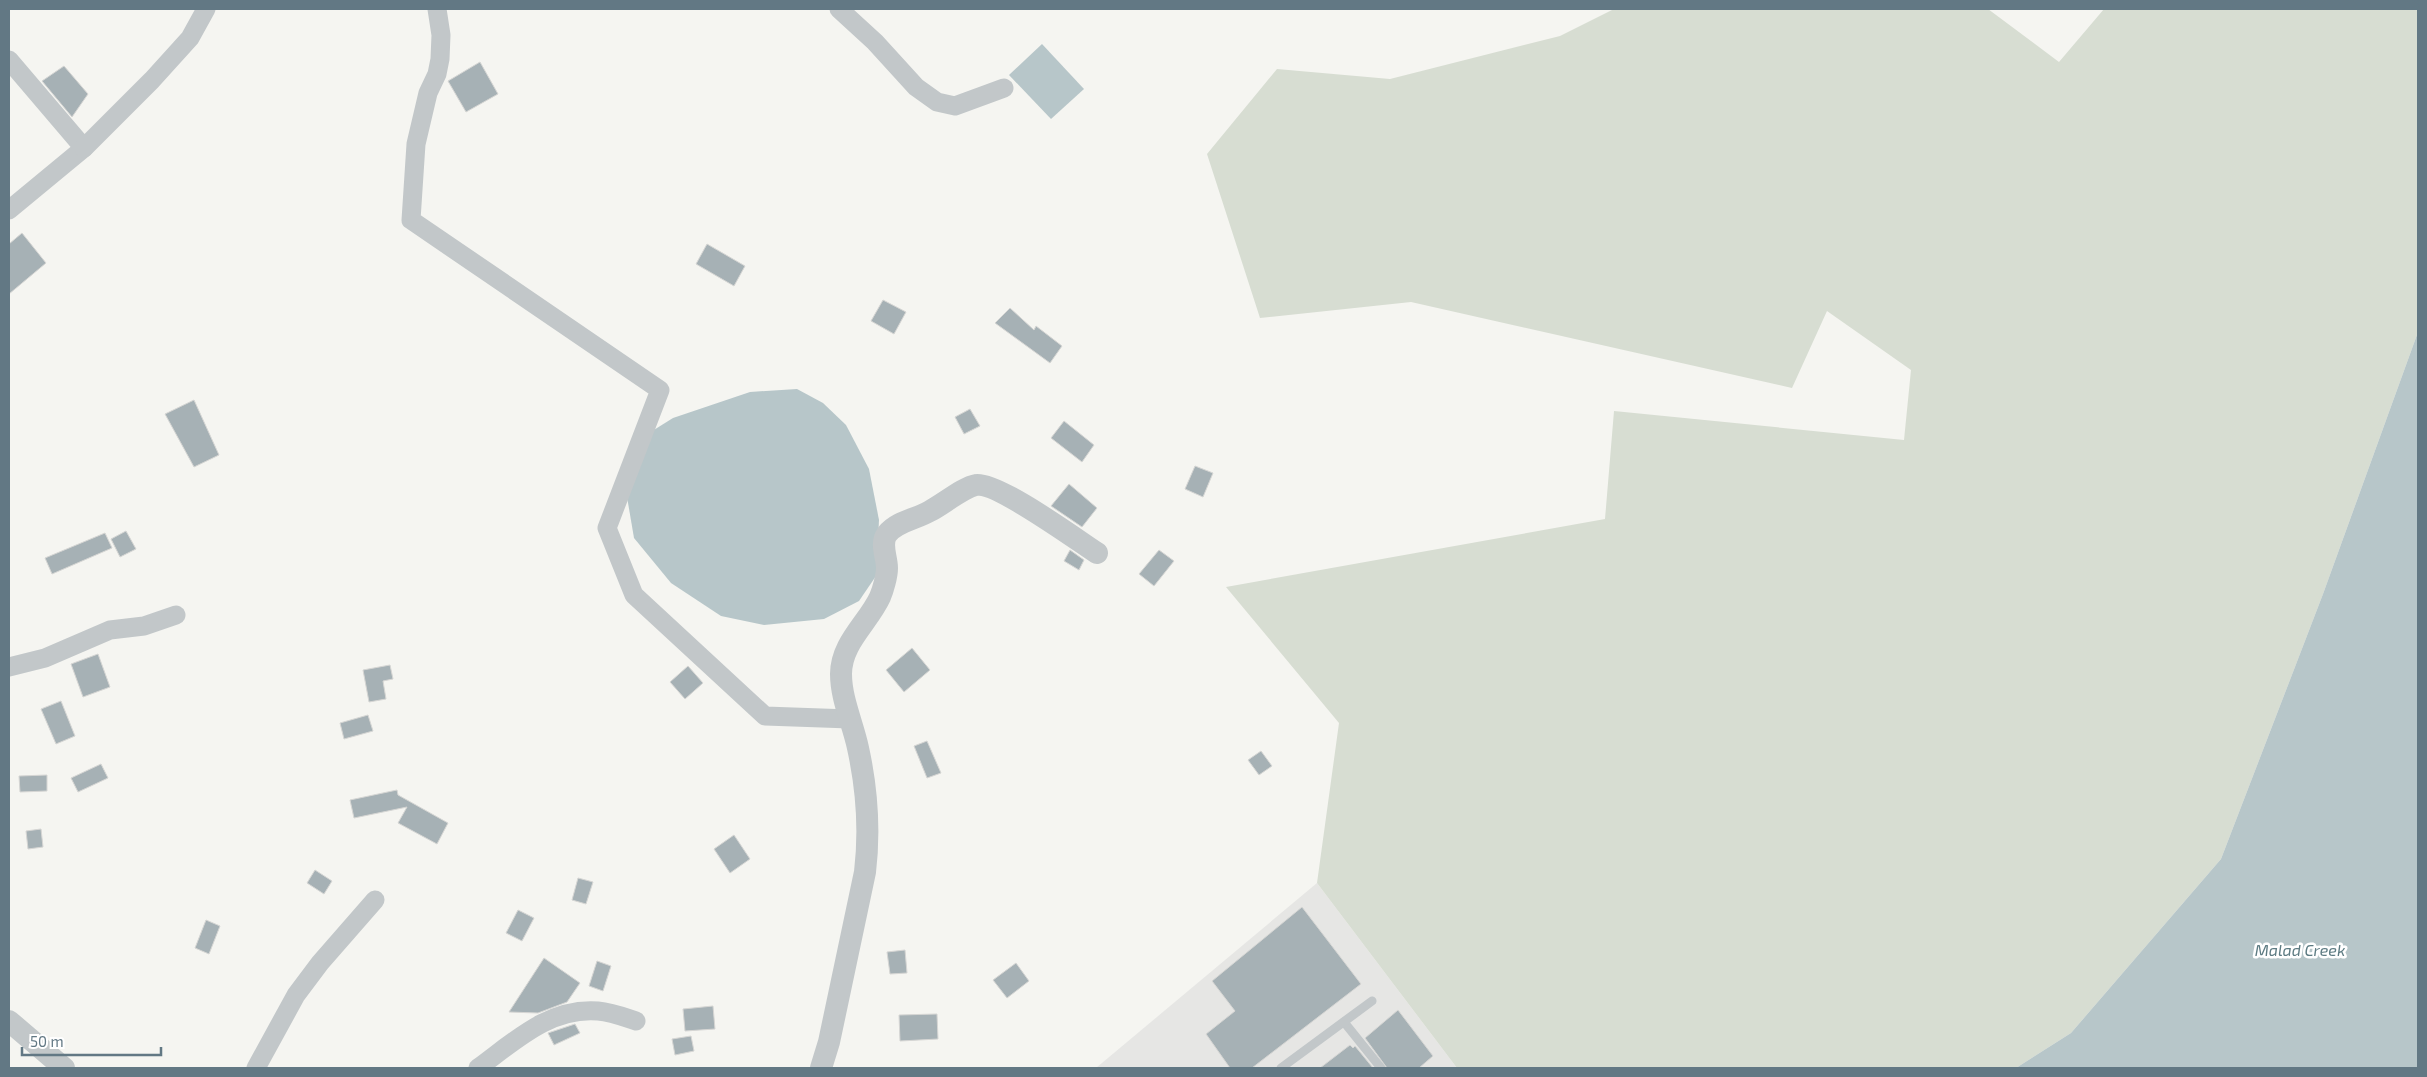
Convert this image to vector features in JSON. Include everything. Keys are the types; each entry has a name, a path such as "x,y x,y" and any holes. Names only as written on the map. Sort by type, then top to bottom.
{"street":[{"path":"9,210 84,148 152,80 190,38 206,9"},
{"path":"437,9 441,35 440,59 437,74 428,93 416,144 411,220 660,390 608,528 634,595 765,716 850,719"},
{"path":"839,9 875,42 916,87 937,102 955,106 1004,88"},
{"path":"9,60 84,148"},
{"path":"821,1068 829,1042 865,872 868,847 868,813 858,748 841,675 843,659 849,646 880,597 887,569 884,546 886,536 895,527 924,514 970,487 984,485 1022,503 1097,553"},
{"path":"9,667 44,658 110,630 144,626 176,615"},
{"path":"256,1068 296,995 320,963 375,900"},
{"path":"478,1068 528,1032 563,1014 600,1011 636,1020"},
{"path":"9,1021 64,1068"}],"lane":[{"path":"1281,1068 1372,1002"},
{"path":"1344,1022 1381,1068"}],"shaded area":[{"path":"1614,9 1988,9 2059,62 2104,9 2418,9 2418,332 2323,594 2221,859 2071,1033 2016,1068 1457,1068 1317,883 1339,723 1226,587 1605,519 1614,411 1904,440 1911,370 1827,311 1792,388 1411,302 1260,318 1207,154 1277,69 1390,79 1560,36"},
{"path":"1317,883 1457,1068 1096,1068"}],"water":[{"path":"1042,44 1084,89 1051,119 1009,75"},
{"name":"Malad Creek","path":"2418,332 2418,1068 2016,1068 2071,1033 2221,859 2323,594"},
{"path":"797,389 823,403 846,425 869,469 879,520 876,576 859,601 824,619 764,625 721,616 671,583 634,538 626,491 649,433 673,418 750,392"}],"building":[{"path":"480,62 498,94 466,112 448,81"},
{"path":"64,66 88,94 72,117 42,81"},
{"path":"22,233 46,263 9,294 9,244"},
{"path":"707,244 745,266 734,286 696,264"},
{"path":"883,300 906,312 894,334 871,321"},
{"path":"1010,308 1034,330 1036,326 1062,346 1050,363 995,323"},
{"path":"194,400 219,455 194,467 165,414"},
{"path":"970,409 980,426 964,434 955,417"},
{"path":"1064,421 1094,445 1082,462 1051,438"},
{"path":"1195,466 1213,473 1203,497 1185,489"},
{"path":"1069,484 1097,508 1082,527 1051,506"},
{"path":"126,531 136,549 120,557 111,539"},
{"path":"105,533 112,548 52,574 45,558"},
{"path":"1070,550 1084,560 1079,570 1064,561"},
{"path":"1159,550 1174,561 1154,586 1139,574"},
{"path":"912,648 930,670 904,692 886,670"},
{"path":"98,654 110,687 83,697 71,664"},
{"path":"390,665 393,679 383,681 386,699 369,702 363,670"},
{"path":"688,666 703,683 685,699 670,682"},
{"path":"61,701 75,736 56,744 41,709"},
{"path":"368,715 373,731 344,739 340,723"},
{"path":"927,741 941,773 927,778 914,746"},
{"path":"1261,751 1272,766 1259,775 1248,760"},
{"path":"101,764 108,778 78,792 71,778"},
{"path":"47,775 47,791 20,792 19,776"},
{"path":"397,790 398,795 448,823 437,844 398,823 407,807 354,818 350,800"},
{"path":"41,829 43,847 28,849 26,831"},
{"path":"734,835 750,859 730,873 714,849"},
{"path":"315,870 332,881 324,894 307,883"},
{"path":"578,878 593,882 586,904 572,900"},
{"path":"1302,907 1361,984 1252,1068 1230,1068 1206,1034 1235,1011 1212,981"},
{"path":"518,910 534,918 522,941 506,933"},
{"path":"206,920 220,926 209,954 195,948"},
{"path":"905,950 907,973 890,974 887,952"},
{"path":"544,958 580,983 567,1002 538,1013 509,1012"},
{"path":"597,961 611,966 603,991 589,986"},
{"path":"1016,963 1029,981 1007,998 993,980"},
{"path":"713,1006 715,1029 685,1031 683,1009"},
{"path":"1398,1010 1433,1056 1419,1068 1387,1068 1365,1038"},
{"path":"937,1014 938,1039 900,1041 899,1015"},
{"path":"575,1024 580,1033 554,1045 548,1033"},
{"path":"691,1036 694,1051 675,1055 672,1039"},
{"path":"1350,1045 1353,1048 1355,1046 1373,1068 1320,1068"}]}
